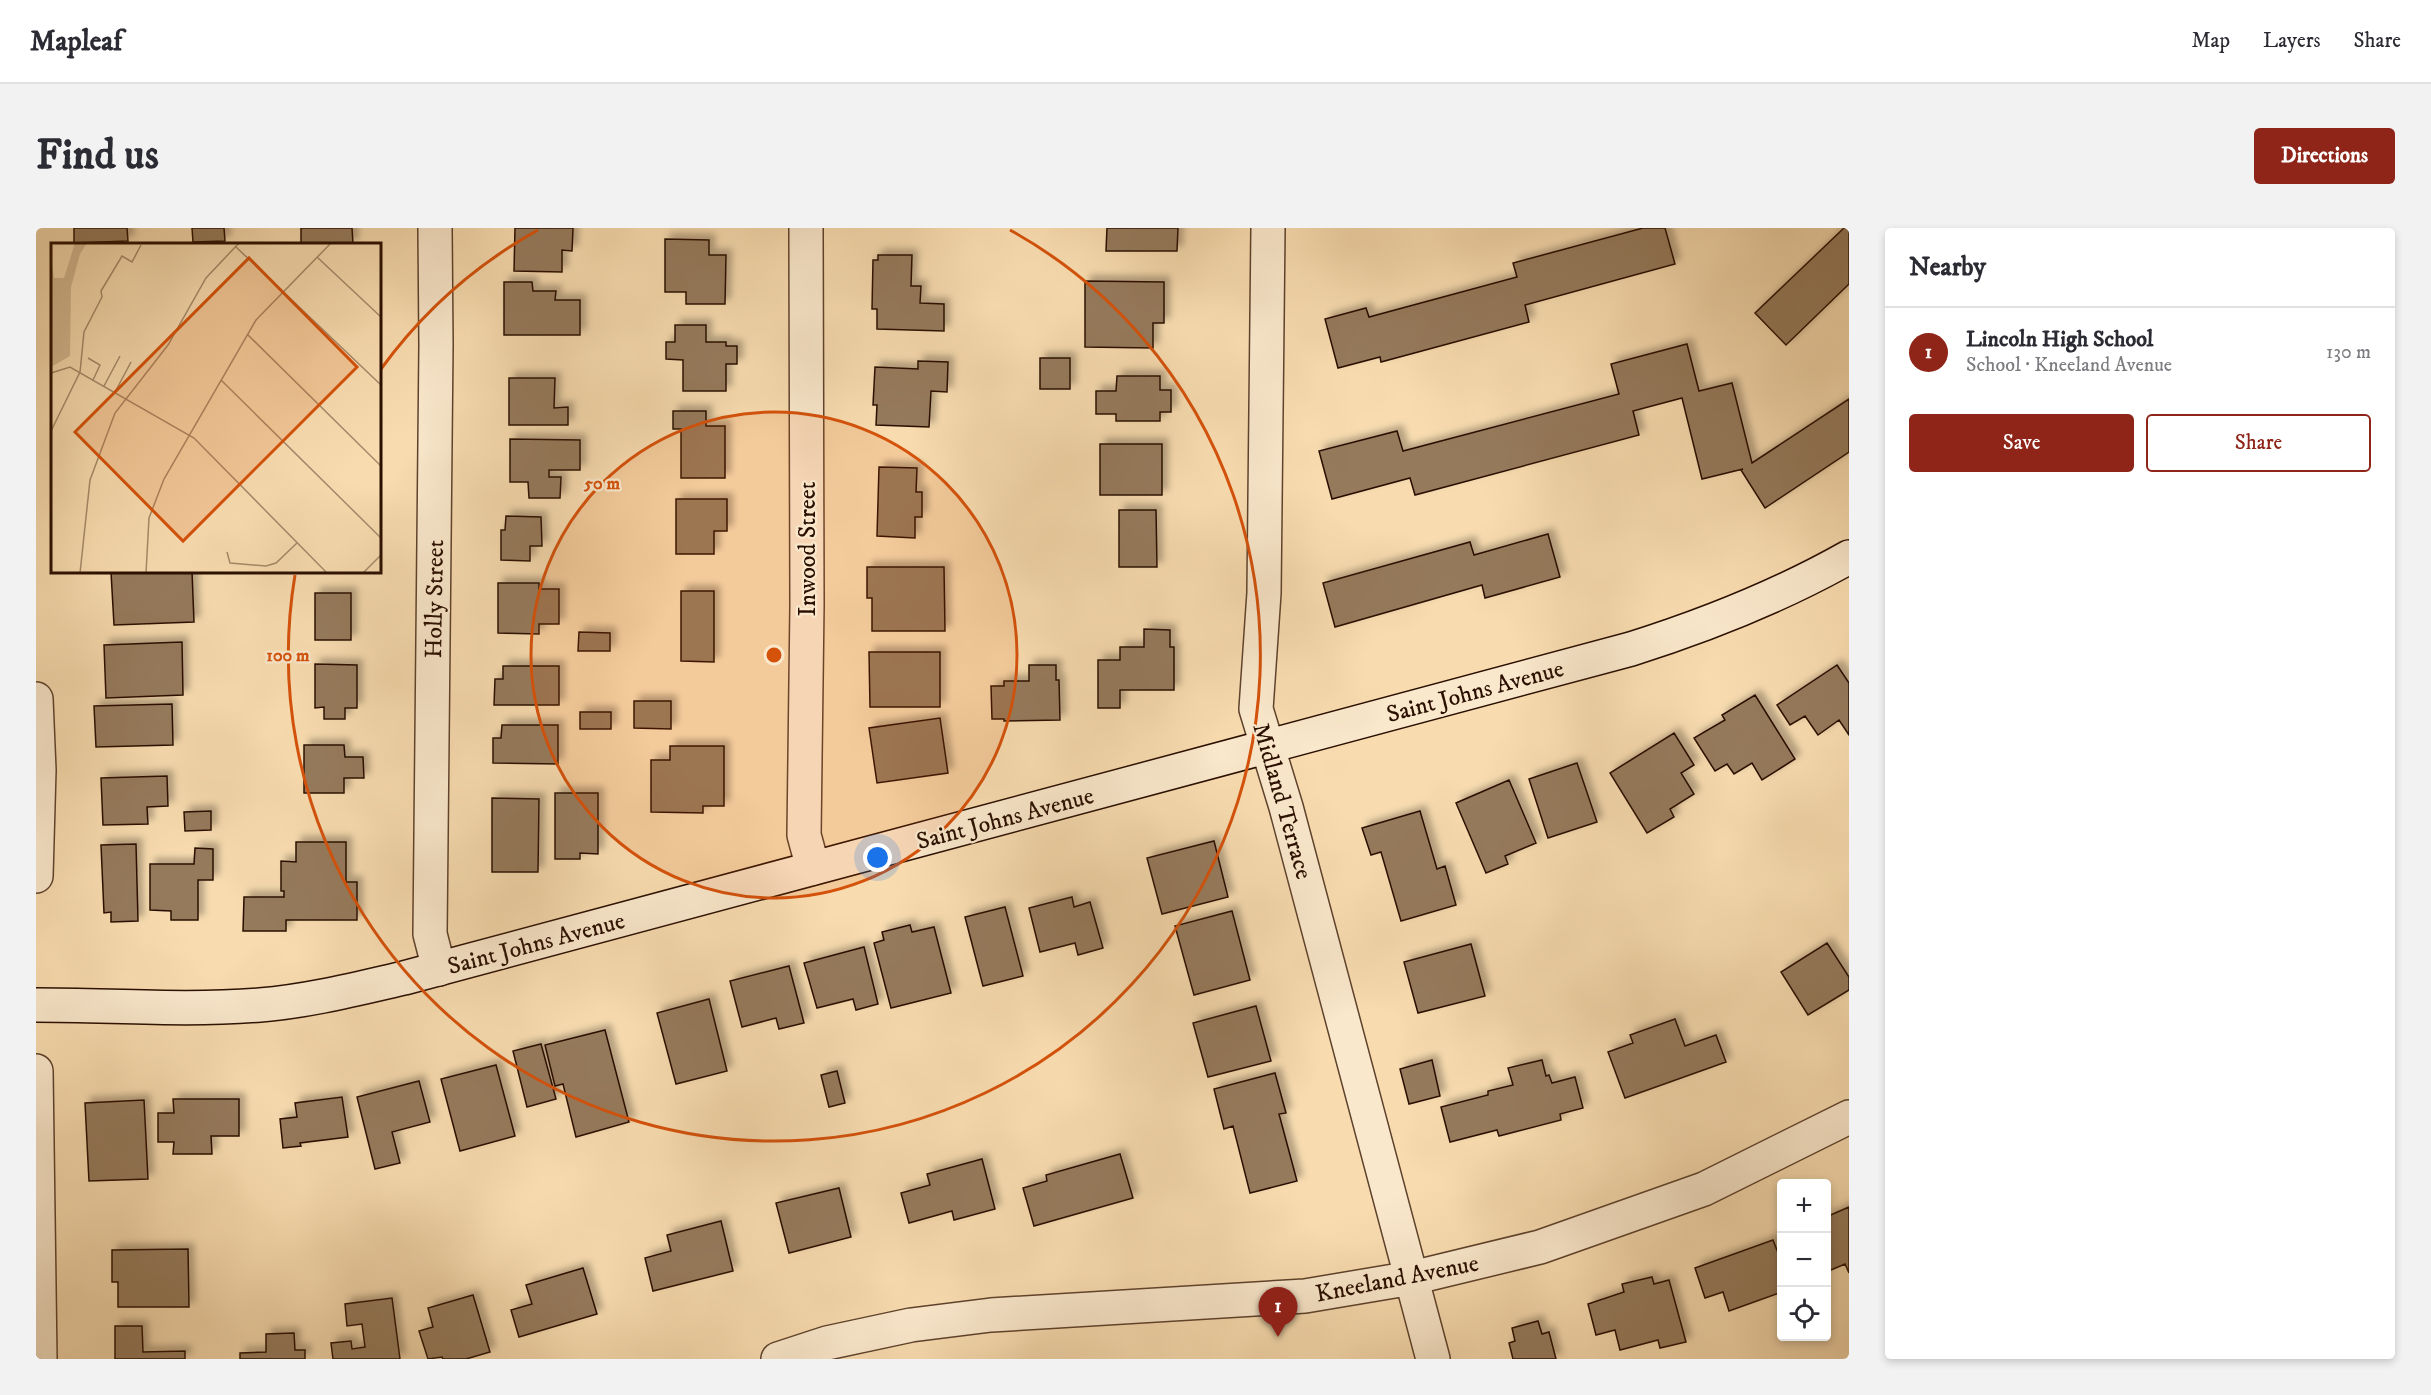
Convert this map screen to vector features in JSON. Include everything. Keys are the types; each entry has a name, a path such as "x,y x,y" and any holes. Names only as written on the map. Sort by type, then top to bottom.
{"street":[{"name":"Holly Street","path":"435,228 436,345 430,934 439,969"},
{"name":"Inwood Street","path":"806,228 807,605 804,835 813,868"},
{"name":"Midland Terrace","path":"1268,228 1264,593 1256,709 1286,807 1433,1359"},
{"name":"Saint Johns Avenue","path":"36,1005 144,1007 259,1005 322,997 439,969 1631,649 1681,633 1775,596 1849,557"},
{"path":"36,699 39,770 36,876"},
{"path":"36,1071 40,1359"},
{"name":"Kneeland Avenue","path":"778,1359 827,1343 910,1325 991,1315 1305,1296 1412,1278 1540,1247 1704,1189 1849,1117"}],"building":[{"path":"74,228 127,228 128,241 74,243"},
{"path":"192,228 224,228 225,241 193,242"},
{"path":"301,228 352,228 353,243 301,243"},
{"path":"515,228 573,228 572,251 562,250 562,272 514,271"},
{"path":"1107,228 1178,228 1177,251 1106,251"},
{"path":"1643,228 1665,228 1675,264 1525,305 1529,322 1381,362 1380,357 1338,368 1325,319 1366,308 1369,317 1517,277 1513,263"},
{"path":"1844,228 1849,228 1849,284 1786,345 1755,313"},
{"path":"665,239 709,240 709,255 726,255 725,304 686,304 686,292 665,292"},
{"path":"878,255 912,255 911,286 921,286 920,303 944,304 944,331 877,329 877,309 872,309 873,260 878,260"},
{"path":"1085,281 1164,282 1164,323 1153,323 1153,348 1085,347"},
{"path":"504,282 532,282 533,291 556,291 555,300 580,300 580,335 504,335"},
{"path":"675,325 706,325 706,342 726,342 726,346 737,346 737,364 726,364 726,391 683,391 683,360 666,359 666,342 675,342"},
{"path":"1687,344 1699,391 1732,383 1752,463 1849,399 1849,452 1765,508 1741,470 1743,469 1702,479 1682,398 1633,411 1639,435 1415,495 1410,478 1332,499 1319,451 1397,431 1403,451 1619,394 1611,364"},
{"path":"1040,358 1070,358 1070,389 1040,389"},
{"path":"918,361 948,362 947,392 931,391 929,427 876,425 877,405 873,405 875,367 918,369"},
{"path":"1117,376 1160,376 1160,390 1171,390 1171,412 1160,412 1160,421 1116,421 1116,414 1096,414 1096,391 1116,391"},
{"path":"509,378 555,378 554,408 568,407 568,425 509,425"},
{"path":"673,411 706,411 706,426 725,426 725,478 681,478 681,429 673,429"},
{"path":"510,439 580,440 580,470 549,470 549,477 561,477 560,498 529,498 528,482 510,482"},
{"path":"1100,444 1162,444 1162,495 1100,495"},
{"path":"879,467 917,468 916,492 922,492 922,517 915,517 915,538 877,536"},
{"path":"676,499 727,499 727,531 714,531 714,554 676,554"},
{"path":"1119,510 1156,510 1157,567 1119,567"},
{"path":"506,516 541,517 542,546 530,546 530,561 501,560 501,530 505,530"},
{"path":"1548,534 1560,577 1485,598 1482,585 1335,627 1323,583 1470,542 1474,555"},
{"path":"867,567 944,567 945,631 872,631 872,598 867,598"},
{"path":"111,573 192,573 194,622 114,625"},
{"path":"498,583 539,583 539,589 559,589 559,624 539,624 539,634 498,633"},
{"path":"681,591 714,591 714,662 681,661"},
{"path":"315,593 351,593 351,640 315,640"},
{"path":"1144,629 1170,630 1170,647 1174,647 1174,690 1120,690 1120,708 1098,708 1098,660 1120,660 1120,647 1144,647"},
{"path":"579,632 610,633 610,651 578,651"},
{"path":"182,642 183,695 106,698 104,645"},
{"path":"869,652 940,652 940,707 870,707"},
{"path":"315,664 357,665 357,708 345,708 345,719 324,719 324,707 315,708"},
{"path":"1029,665 1056,665 1056,680 1059,680 1060,720 1004,721 1004,719 992,719 991,686 1004,686 1004,681 1029,681"},
{"path":"1837,665 1849,683 1849,735 1839,720 1818,735 1805,716 1790,725 1777,705"},
{"path":"503,666 559,666 559,705 494,705 495,679 503,679"},
{"path":"1755,695 1795,759 1762,780 1752,763 1734,774 1727,764 1715,771 1694,738 1725,720 1722,715"},
{"path":"634,701 671,701 671,729 634,728"},
{"path":"172,704 173,745 96,747 94,706"},
{"path":"580,712 611,712 611,729 580,729"},
{"path":"940,718 948,773 877,783 869,728"},
{"path":"502,725 558,725 558,764 493,763 493,738 501,738"},
{"path":"1674,733 1694,765 1681,773 1694,794 1670,809 1674,817 1647,833 1610,773"},
{"path":"304,745 344,745 345,757 363,757 364,778 344,778 344,793 304,793"},
{"path":"670,746 724,746 724,806 703,806 703,813 651,812 651,760 670,760"},
{"path":"1577,763 1597,822 1548,838 1529,779"},
{"path":"167,776 168,806 147,807 148,824 103,825 101,778"},
{"path":"1509,780 1536,843 1505,856 1508,864 1486,873 1456,803"},
{"path":"555,793 598,793 598,854 580,853 580,859 555,859"},
{"path":"492,798 539,799 538,872 492,872"},
{"path":"211,811 211,830 185,831 184,812"},
{"path":"1420,811 1437,869 1445,866 1456,905 1401,921 1381,852 1371,855 1362,828"},
{"path":"1214,841 1228,897 1162,914 1147,858"},
{"path":"296,842 346,842 346,882 357,882 357,920 286,920 286,931 243,931 244,897 284,897 284,891 281,891 281,861 296,862"},
{"path":"136,844 138,921 111,922 111,912 104,913 101,845"},
{"path":"195,848 213,849 213,880 198,880 198,920 171,920 171,911 150,910 150,864 194,864"},
{"path":"1072,897 1074,907 1090,902 1103,948 1078,955 1075,943 1040,952 1029,908"},
{"path":"1005,907 1023,976 983,986 965,917"},
{"path":"1232,911 1250,980 1194,995 1175,926"},
{"path":"910,925 912,932 934,927 951,993 891,1008 874,943 884,940 882,932"},
{"path":"1827,943 1849,977 1849,990 1808,1015 1781,972"},
{"path":"1471,944 1485,996 1418,1013 1404,962"},
{"path":"864,947 878,1004 856,1010 853,999 817,1008 804,963"},
{"path":"789,966 804,1023 779,1029 776,1018 742,1027 730,981"},
{"path":"709,999 727,1071 676,1084 657,1013"},
{"path":"1256,1006 1271,1061 1208,1077 1193,1023"},
{"path":"1675,1019 1685,1046 1716,1035 1726,1062 1625,1098 1608,1052 1633,1043 1630,1035"},
{"path":"605,1030 629,1122 576,1137 563,1084 555,1086 545,1045"},
{"path":"541,1044 556,1099 527,1107 513,1051"},
{"path":"1432,1060 1440,1096 1409,1104 1400,1069"},
{"path":"1542,1060 1546,1076 1549,1075 1552,1083 1575,1077 1583,1108 1560,1114 1561,1120 1499,1136 1497,1130 1450,1142 1441,1107 1488,1095 1488,1091 1513,1085 1508,1068"},
{"path":"496,1065 515,1136 460,1151 441,1079"},
{"path":"837,1071 845,1103 829,1107 821,1075"},
{"path":"1275,1073 1286,1113 1279,1114 1297,1181 1250,1193 1233,1126 1224,1129 1214,1089"},
{"path":"419,1081 430,1122 392,1132 400,1163 375,1169 357,1097"},
{"path":"342,1097 348,1137 300,1143 301,1146 283,1148 280,1119 297,1117 295,1103"},
{"path":"173,1099 239,1099 239,1136 211,1136 212,1154 173,1154 174,1142 158,1142 158,1113 174,1113"},
{"path":"144,1100 148,1179 89,1181 85,1103"},
{"path":"1120,1154 1133,1198 1034,1226 1023,1188 1047,1181 1046,1175"},
{"path":"982,1159 995,1209 954,1220 952,1211 909,1223 901,1193 930,1185 927,1174"},
{"path":"839,1188 851,1237 789,1253 776,1203"},
{"path":"1849,1207 1849,1273 1845,1264 1831,1270 1831,1215"},
{"path":"721,1221 733,1271 653,1291 645,1258 671,1251 667,1235"},
{"path":"1773,1240 1777,1250 1777,1294 1729,1311 1723,1292 1705,1298 1695,1268"},
{"path":"188,1249 189,1307 118,1307 118,1282 112,1282 112,1250"},
{"path":"583,1268 597,1314 519,1337 511,1310 532,1304 526,1285"},
{"path":"1652,1277 1654,1284 1669,1280 1686,1342 1660,1348 1658,1340 1620,1350 1615,1330 1596,1335 1588,1304 1624,1292 1622,1284"},
{"path":"473,1295 490,1352 466,1359 443,1359 442,1357 428,1359 419,1331 433,1327 428,1308"},
{"path":"392,1298 400,1359 333,1359 331,1343 351,1341 352,1349 365,1347 362,1324 347,1326 345,1304"},
{"path":"1538,1321 1542,1334 1549,1332 1556,1359 1513,1359 1509,1343 1515,1341 1512,1328"},
{"path":"115,1326 142,1326 143,1352 185,1351 185,1359 115,1359"},
{"path":"294,1333 295,1350 305,1350 305,1359 240,1359 240,1353 266,1352 266,1334"}],"place":[{"name":"Lincoln High School","path":"1278,1337"}]}
